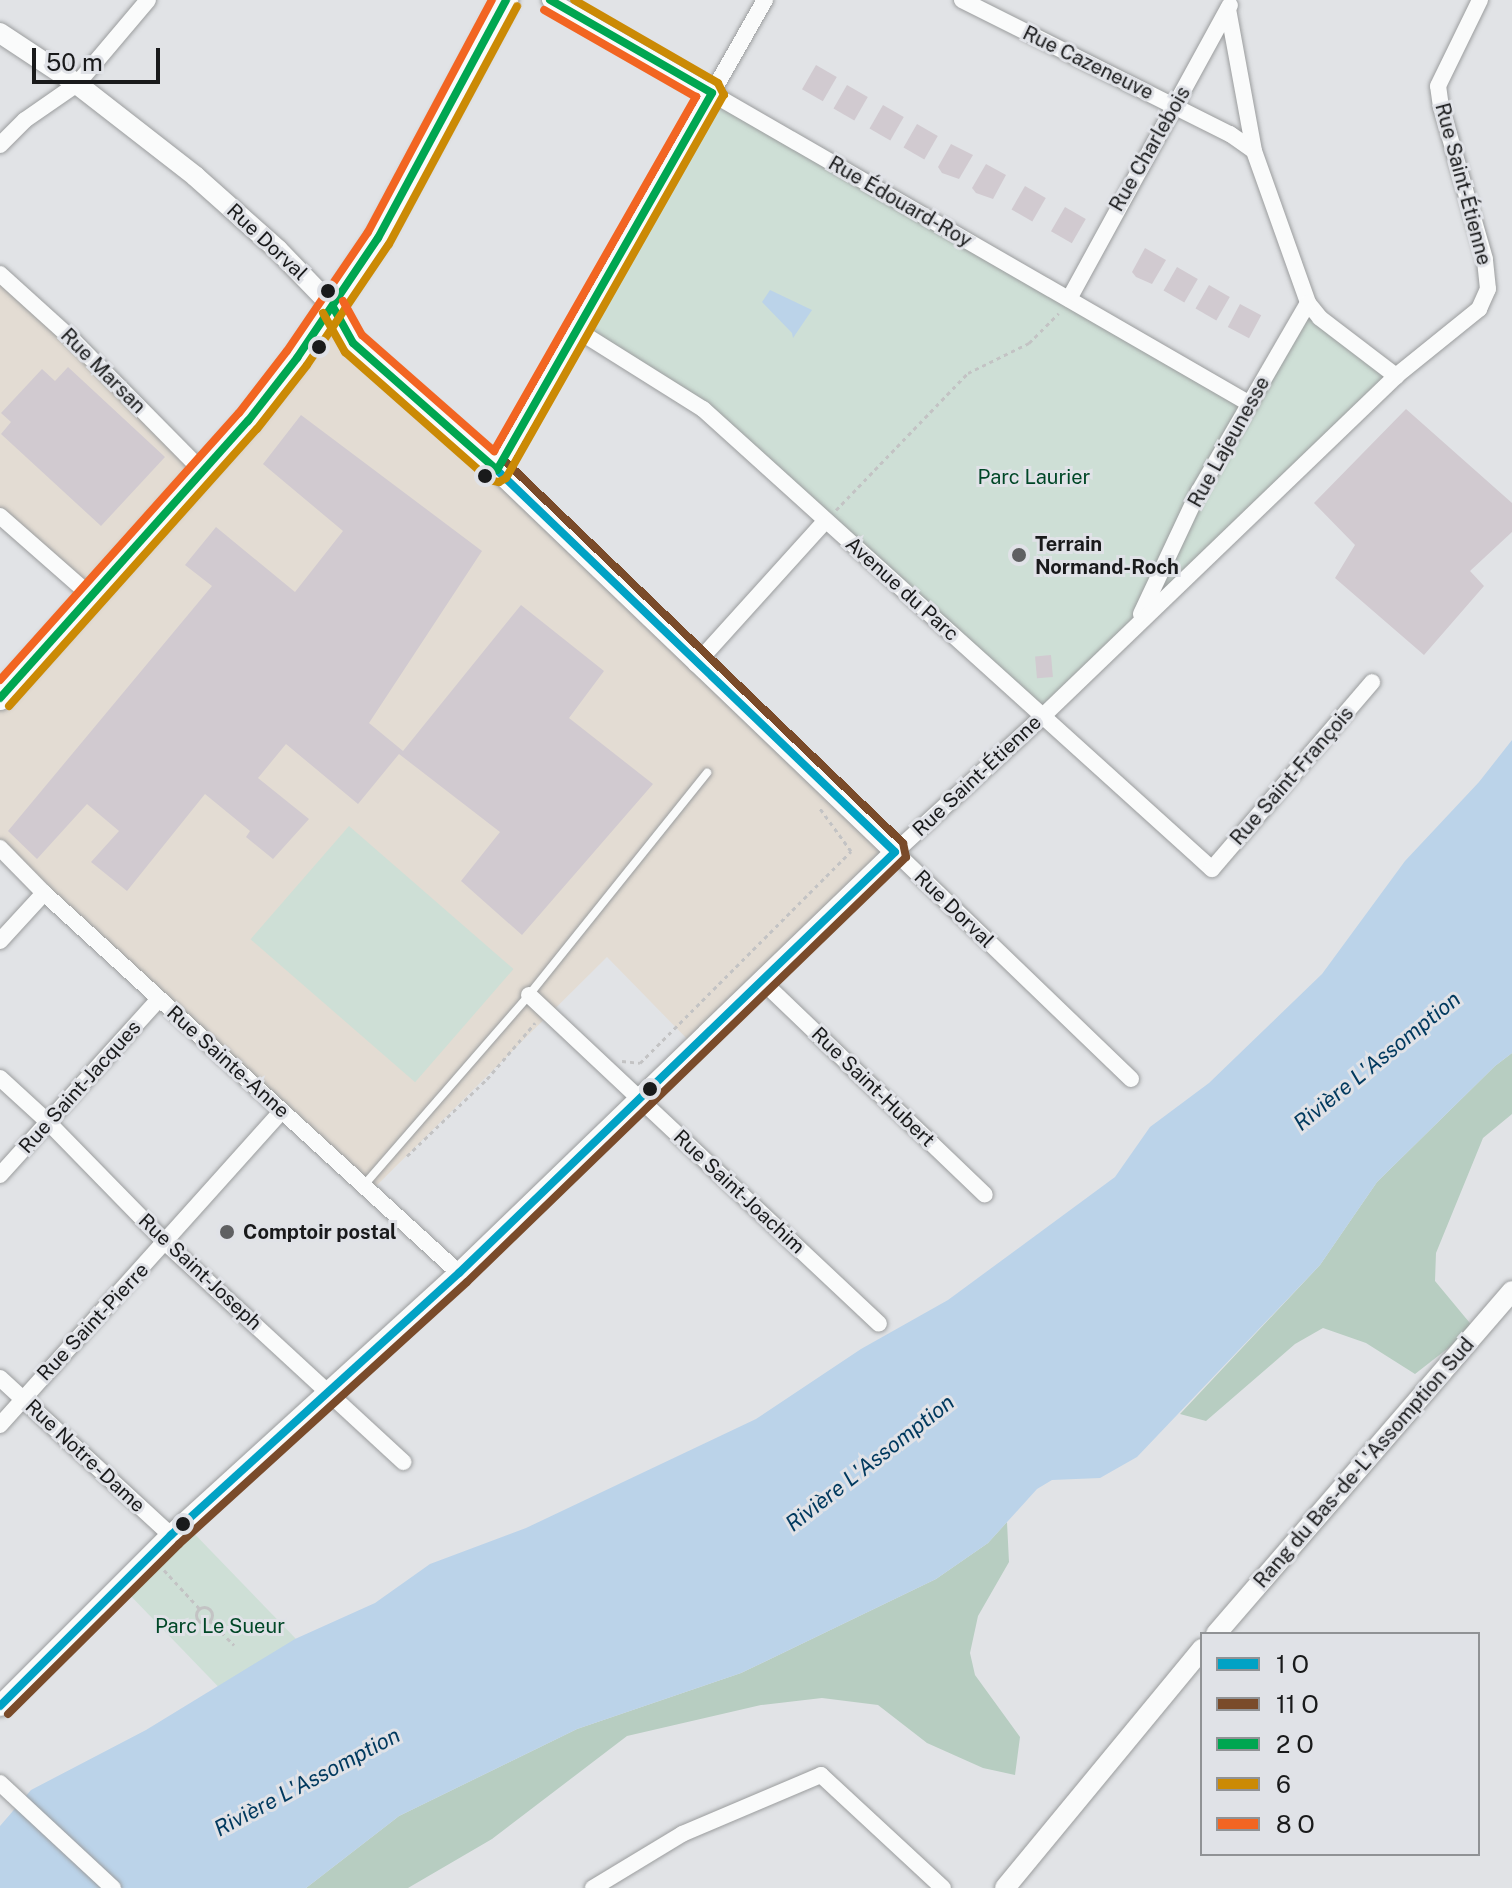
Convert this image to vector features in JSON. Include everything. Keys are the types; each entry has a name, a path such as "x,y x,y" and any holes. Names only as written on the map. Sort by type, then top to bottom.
{"main road":[{"path":"0,698 262,404 333,307 378,238 506,0"}],"street":[{"path":"0,145 25,120 77,84 148,0"},
{"name":"Rue Édouard-Roy","path":"550,0 1250,404"},
{"path":"497,470 765,0"},
{"name":"Rue Cazeneuve","path":"962,0 1230,134 1254,151"},
{"name":"Rue Saint-Étienne","path":"0,1706 150,1555 459,1273 761,980 1044,715 1396,376 1479,309 1488,289 1479,231 1441,107 1438,86 1480,0"},
{"path":"1230,4 1254,151 1308,303 1320,318 1396,376"},
{"name":"Rue Charlebois","path":"1069,299 1230,4"},
{"name":"Rue Dorval","path":"0,33 77,84 195,176 278,250 333,307 353,343 497,470 1131,1079"},
{"name":"Rue Marsan","path":"0,274 73,340 202,471"},
{"name":"Rue Lajeunesse","path":"1135,626 1199,491 1308,303"},
{"name":"Avenue du Parc","path":"577,330 703,409 1212,869"},
{"path":"0,516 90,595"},
{"path":"696,664 825,521"},
{"name":"Rue Saint-François","path":"1212,869 1372,682"},
{"name":"Rue Sainte-Anne","path":"0,848 44,893 459,1273"},
{"path":"0,941 44,893"},
{"name":"Rue Saint-Hubert","path":"761,980 985,1195"},
{"name":"Rue Saint-Joachim","path":"529,995 879,1324"},
{"name":"Rue Saint-Jacques","path":"0,1175 159,999"},
{"name":"Rue Saint-Joseph","path":"0,1078 48,1122 166,1243 403,1462"},
{"name":"Rue Saint-Pierre","path":"0,1425 282,1111"},
{"name":"Rang du Bas-de-L'Assomption Sud","path":"1218,1632 1512,1291"},
{"name":"Rue Notre-Dame","path":"0,1378 171,1535"},
{"path":"1005,1888 1200,1651"},
{"path":"593,1888 682,1834 811,1776 821,1775 943,1888"},
{"path":"0,1783 113,1888"}],"lane":[{"path":"363,1186 529,995 707,773"}],"path":[{"path":"825,521 968,373 1029,343 1050,325 1069,299"},
{"path":"595,1057 640,1063 851,851 817,804 825,785"},
{"path":"402,1161 487,1079 545,1011"},
{"path":"150,1555 199,1608 211,1610 210,1621"},
{"path":"199,1608 198,1620 210,1621 234,1645"}],"shaded area":[{"path":"0,274 202,471 333,307 353,343 895,852 694,1046 607,957 370,1192 0,844 0,698 90,595 0,516"}],"green space":[{"name":"Parc Laurier","path":"712,93 1250,403 1308,303 1396,376 1044,715 703,409 577,330"},
{"path":"349,826 514,969 415,1082 251,939"},
{"path":"1512,1053 1512,1114 1483,1138 1436,1253 1435,1281 1474,1328 1415,1374 1366,1343 1323,1328 1295,1344 1206,1421 1180,1414 1320,1265 1377,1182"},
{"path":"1007,1522 1009,1562 978,1616 970,1653 975,1675 1020,1737 1015,1775 983,1768 927,1743 878,1705 822,1698 761,1705 627,1736 492,1839 408,1888 306,1888 399,1816 577,1729 741,1673 936,1579 988,1543"},
{"name":"Parc Le Sueur","path":"184,1523 296,1639 232,1701 120,1585"}],"water":[{"path":"770,290 812,310 793,338 792,333 762,302"},
{"name":"Rivière L'Assomption","path":"1512,740 1512,1053 1377,1182 1320,1265 1137,1457 1100,1478 1052,1480 1037,1489 988,1543 936,1579 741,1673 577,1729 399,1816 306,1888 0,1888 0,1826 31,1790 146,1730 295,1639 375,1603 430,1564 526,1528 756,1419 861,1349 948,1300 1115,1177 1150,1127 1209,1083 1322,974 1405,861 1479,782"}],"building":[{"path":"816,65 837,77 823,101 802,89"},
{"path":"847,85 868,97 854,120 834,108"},
{"path":"883,105 904,117 890,140 870,128"},
{"path":"917,124 938,136 924,159 904,147"},
{"path":"951,144 973,155 959,179 942,173 938,167"},
{"path":"986,164 1006,175 993,199 976,193 972,188"},
{"path":"1025,186 1046,198 1032,221 1012,209"},
{"path":"1065,207 1086,219 1072,243 1051,231"},
{"path":"1145,248 1166,260 1152,284 1132,272"},
{"path":"1177,267 1198,279 1184,302 1164,290"},
{"path":"1209,285 1230,297 1216,320 1196,308"},
{"path":"1240,304 1261,315 1249,338 1228,327"},
{"path":"68,367 165,457 101,526 1,434 11,422 1,413 42,369 55,381"},
{"path":"1406,409 1512,503 1512,532 1470,571 1484,586 1424,655 1335,578 1355,545 1314,503"},
{"path":"301,415 482,551 369,723 403,751 521,605 604,671 569,718 653,784 522,935 461,881 500,832 399,754 358,804 286,744 258,778 309,819 273,859 246,837 250,831 205,794 127,891 91,862 119,831 87,804 37,859 8,831 212,586 185,565 216,527 295,592 343,531 263,464"},
{"path":"1051,655 1053,677 1037,678 1035,656"}],"transit line":[{"path":"0,680 239,413 287,351 368,232 492,0"},
{"path":"0,698 248,421 297,358 378,238 506,0"},
{"path":"333,307 353,343 497,470 712,93 550,0"},
{"name":"6","path":"323,313 345,352 490,480 499,482 506,478 724,95 718,83 574,0"},
{"name":"6","path":"9,706 257,429 307,365 389,244 517,6"},
{"path":"343,301 362,335 494,451 696,97 544,10"},
{"path":"8,1714 179,1544 467,1282 906,857 903,843 505,461"},
{"path":"0,1706 171,1535 459,1273 895,852 497,470"}],"place":[{"name":"Terrain Normand-Roch","path":"1019,555"},
{"name":"Comptoir postal","path":"227,1232"}]}
